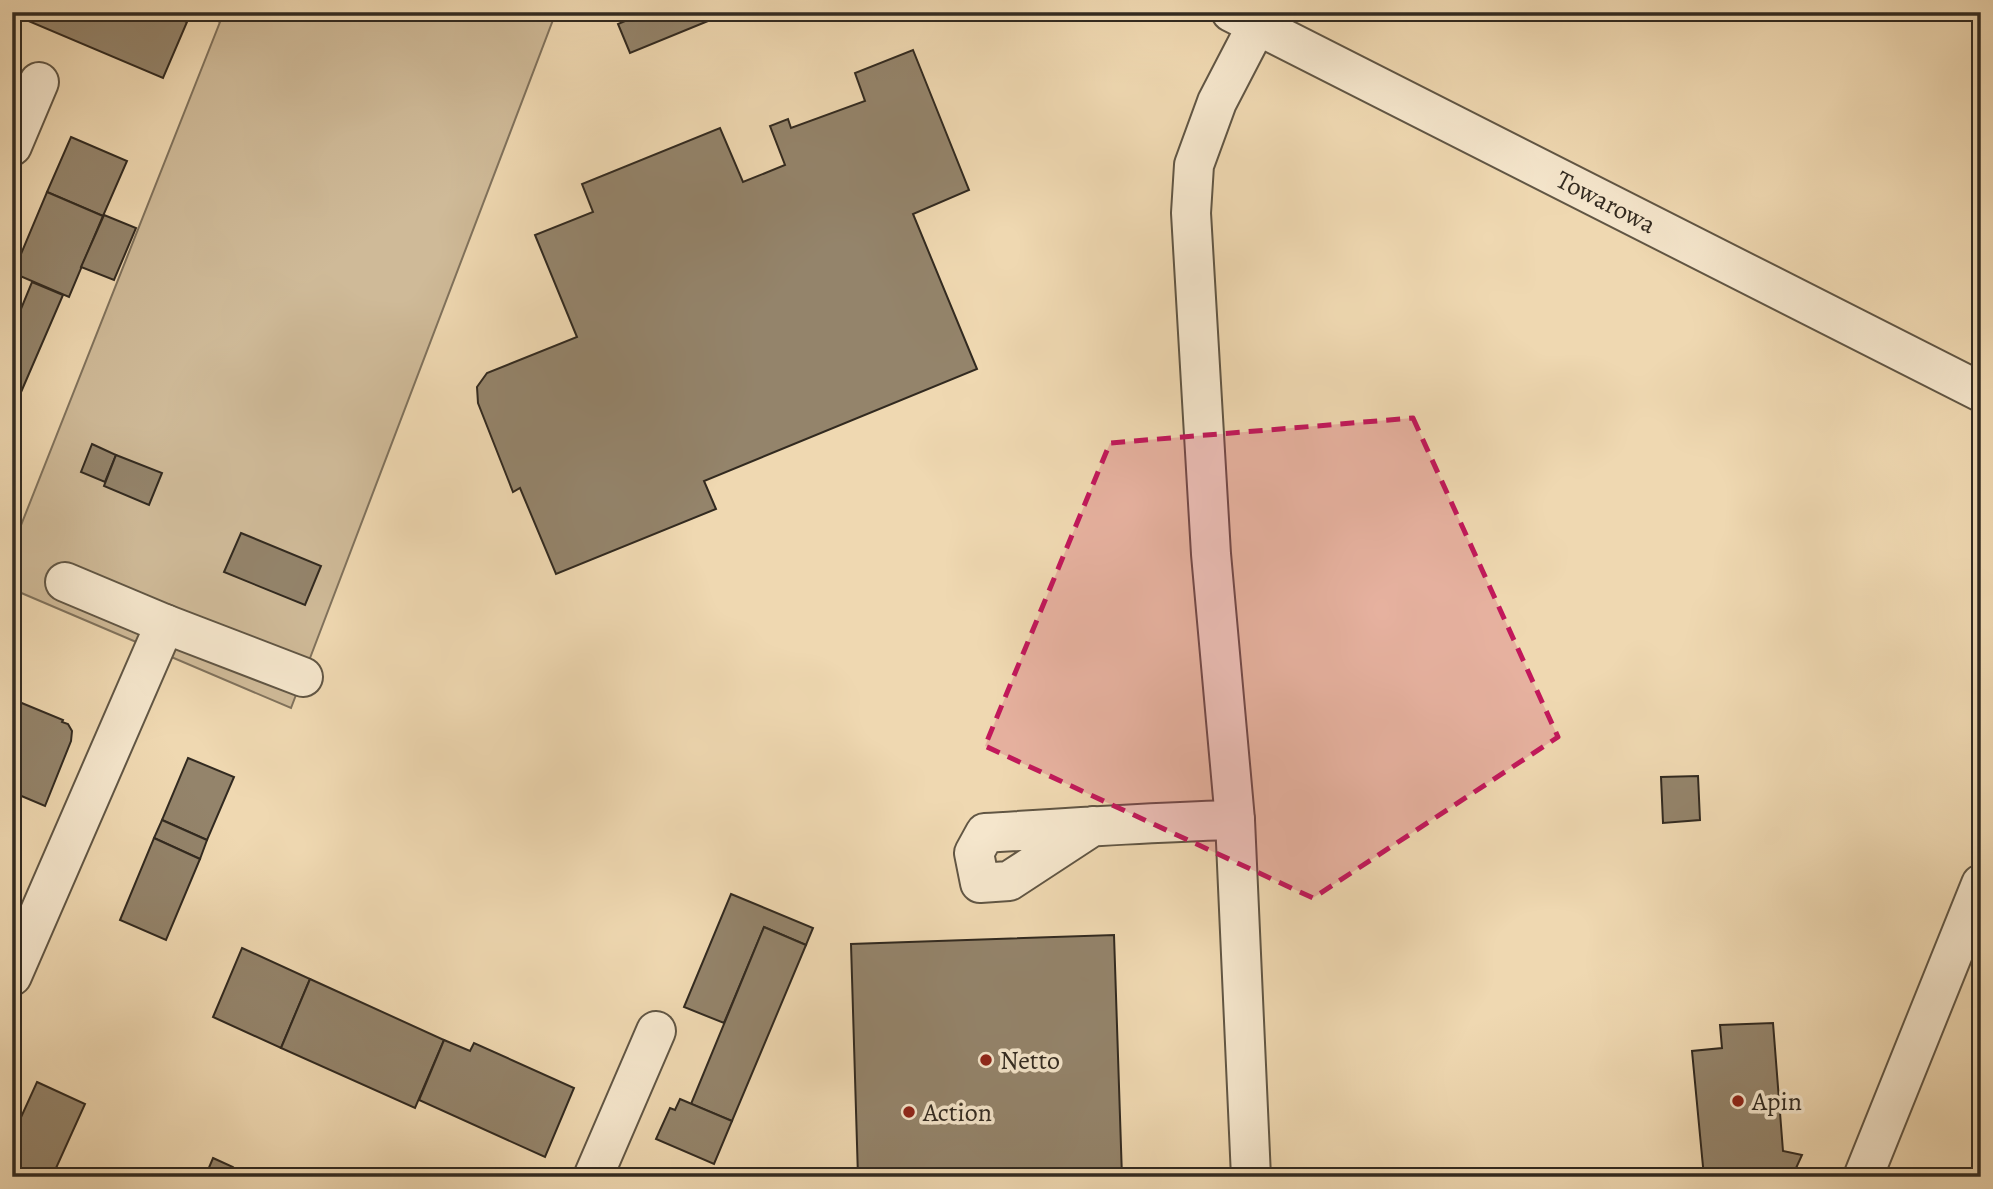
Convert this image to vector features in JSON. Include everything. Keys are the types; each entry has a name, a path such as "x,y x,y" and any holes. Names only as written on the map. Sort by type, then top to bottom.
{"street":[{"name":"Towarowa","path":"1244,19 1981,392"},
{"path":"1244,19 1195,165 1191,213 1211,554 1235,820 1251,1177"},
{"path":"12,146 39,82"},
{"path":"65,582 303,677"},
{"path":"12,976 165,624"},
{"path":"1093,826 1158,821 1235,820"},
{"path":"1863,1177 1981,884"},
{"path":"593,1177 656,1031"}],"highlighted area":[{"path":"1413,418 1558,737 1313,898 985,746 1110,443"}],"shaded area":[{"path":"200,12 556,12 291,708 12,589 12,548 220,22"}],"building":[{"path":"29,12 165,12 187,22 163,78 26,20"},
{"path":"646,12 730,12 630,53 618,24"},
{"path":"913,50 969,190 913,214 977,369 704,481 716,509 556,574 520,488 513,492 478,403 477,387 487,373 577,337 535,235 593,212 582,184 720,128 743,182 785,165 770,126 788,119 791,128 865,101 855,73"},
{"path":"71,137 127,161 103,216 47,192"},
{"path":"47,192 103,216 69,297 13,273"},
{"path":"104,215 136,228 114,280 81,267"},
{"path":"32,282 63,295 12,413 12,305 21,309"},
{"path":"92,444 116,455 105,482 81,472"},
{"path":"116,455 162,473 149,505 104,486"},
{"path":"241,533 321,566 305,605 224,572"},
{"path":"12,699 63,720 72,731 71,741 45,806 12,792"},
{"path":"188,758 234,777 207,840 162,820"},
{"path":"1698,776 1700,820 1663,823 1661,777"},
{"path":"162,820 207,840 200,859 154,838"},
{"path":"154,838 200,859 166,940 120,920"},
{"path":"731,894 813,928 806,945 764,927 724,1023 684,1007"},
{"path":"764,927 806,945 732,1121 691,1104"},
{"name":"Netto","path":"1114,935 1122,1177 858,1177 851,944"},
{"path":"242,948 310,979 281,1048 213,1017"},
{"path":"310,979 444,1040 415,1108 281,1048"},
{"name":"Apin","path":"1773,1023 1783,1151 1802,1155 1792,1177 1704,1177 1692,1051 1722,1048 1720,1025"},
{"path":"444,1040 470,1051 474,1043 574,1088 545,1157 419,1100"},
{"path":"37,1082 85,1104 52,1177 32,1177 12,1168 12,1137"},
{"path":"680,1099 732,1121 714,1164 656,1139 670,1108 675,1110"},
{"path":"213,1158 233,1167 239,1177 205,1177"},
{"path":"12,1168 32,1177 12,1177"}],"place":[{"name":"Netto","path":"986,1060"},
{"name":"Apin","path":"1738,1101"},
{"name":"Action","path":"909,1112"}]}
